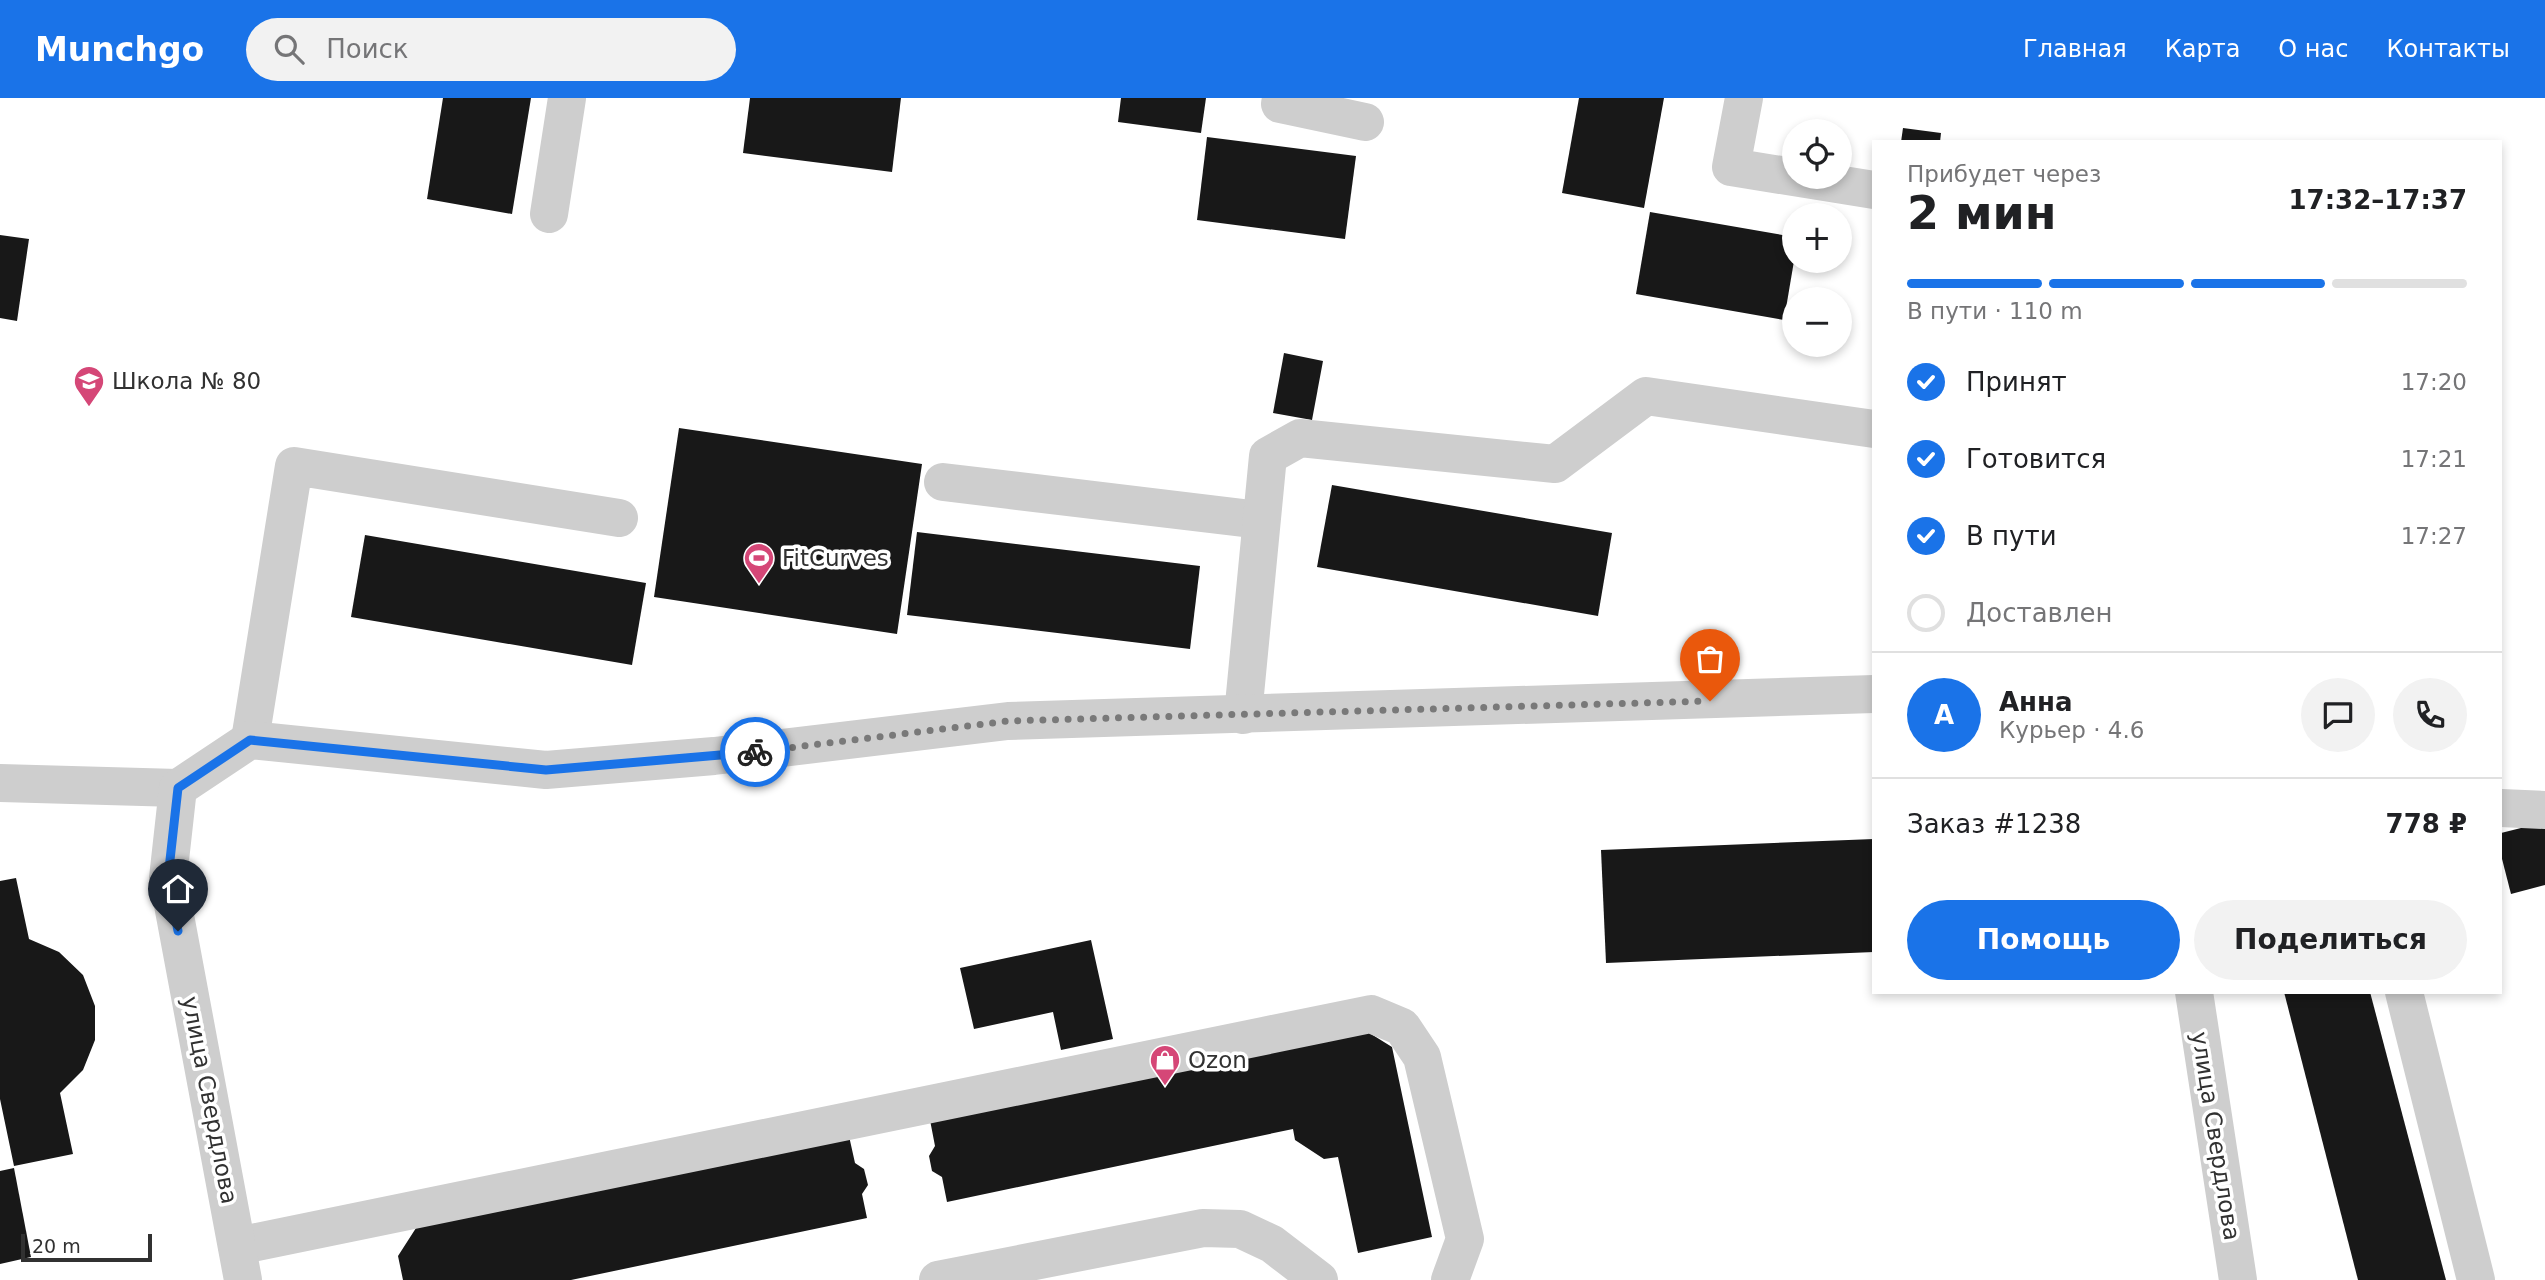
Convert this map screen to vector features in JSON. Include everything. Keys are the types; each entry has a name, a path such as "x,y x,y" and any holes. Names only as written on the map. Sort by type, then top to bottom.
{"street":[{"path":"549,214 567,98"},
{"path":"1281,98 1280,104 1366,122"},
{"path":"1744,98 1731,167 1872,190"},
{"path":"1243,715 1268,456 1300,438 1555,464 1646,396 1872,429"},
{"path":"250,740 294,466 619,518"},
{"path":"943,482 1260,520"},
{"path":"0,783 178,788 250,740 546,770 714,756 1008,721 1872,694"},
{"name":"улица Свердлова","path":"178,788 168,878 240,1263"},
{"path":"2502,808 2545,810"},
{"name":"улица Свердлова","path":"2194,994 2238,1280"},
{"path":"2404,994 2476,1280"},
{"path":"240,1263 1371,1014 1402,1027 1422,1057 1465,1239 1450,1280"},
{"path":"938,1280 1203,1228 1240,1229 1272,1244 1319,1280"}],"building":[{"path":"443,98 531,98 512,214 427,199"},
{"path":"750,98 901,98 892,172 743,153"},
{"path":"1121,98 1206,98 1201,133 1118,122"},
{"path":"1579,98 1664,98 1644,208 1562,193"},
{"path":"1903,128 1941,133 1940,140 1901,140"},
{"path":"1207,137 1356,156 1345,239 1197,220"},
{"path":"1650,212 1782,235 1782,273 1792,273 1790,287 1782,287 1782,320 1636,294"},
{"path":"0,235 29,239 17,321 0,318"},
{"path":"1284,353 1323,361 1312,420 1273,413"},
{"path":"679,428 922,464 897,634 654,597"},
{"path":"1332,485 1612,533 1598,616 1317,567"},
{"path":"917,532 1200,566 1190,649 907,615"},
{"path":"365,535 646,583 632,665 351,617"},
{"path":"2545,822 2545,885 2511,894 2502,859 2502,833"},
{"path":"1872,839 1872,952 1606,963 1601,850"},
{"path":"16,878 29,939 59,952 83,975 95,1006 95,1040 83,1070 60,1093 73,1154 14,1166 0,1099 0,881"},
{"path":"1091,940 1113,1039 1061,1050 1053,1012 974,1029 960,968"},
{"path":"2285,994 2371,994 2446,1280 2358,1280"},
{"path":"1363,1029 1392,1047 1432,1237 1358,1253 1338,1157 1324,1159 1295,1140 1293,1129 947,1202 942,1177 932,1171 929,1156 935,1146 930,1120"},
{"path":"849,1136 855,1163 864,1169 868,1185 862,1194 867,1218 571,1280 403,1280 398,1256 416,1228"},
{"path":"14,1168 31,1257 0,1264 0,1171"}],"way so far":[{"path":"755,752 1008,721 1710,701"}],"place":[{"name":"Школа № 80","path":"89,408"},
{"name":"FitCurves","path":"759,585"},
{"name":"Ozon","path":"1165,1087"}],"route":[{"path":"178,931 168,878 178,788 250,740 546,770 755,752"}]}
